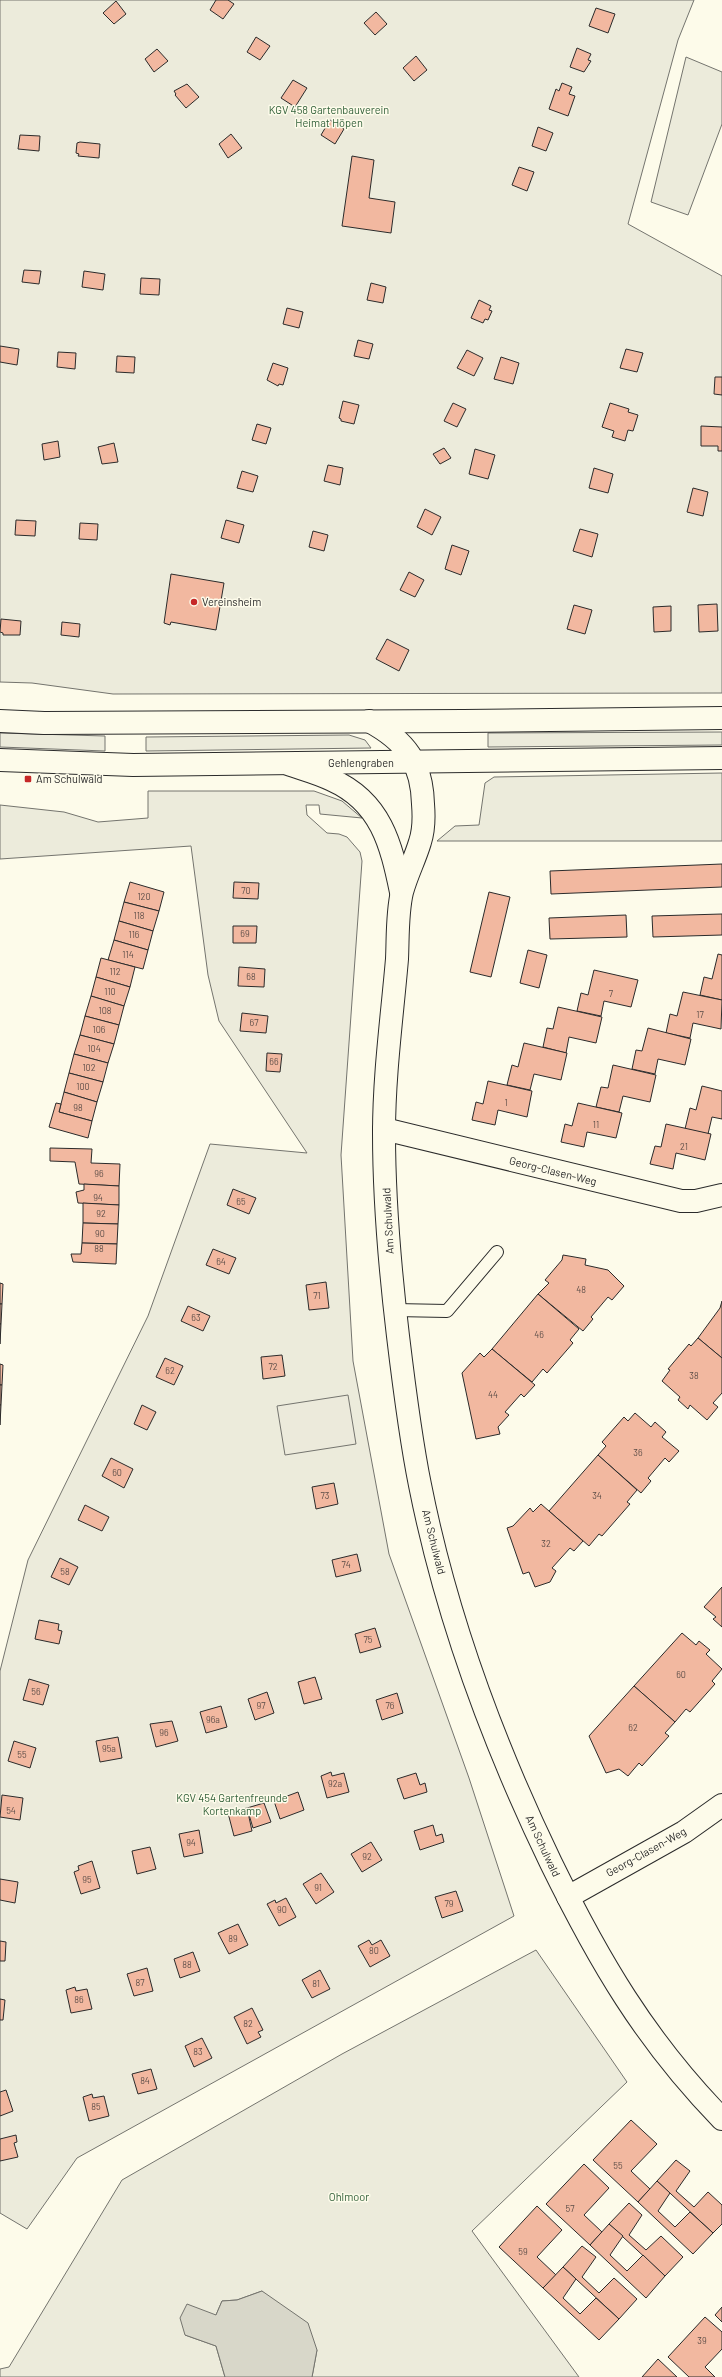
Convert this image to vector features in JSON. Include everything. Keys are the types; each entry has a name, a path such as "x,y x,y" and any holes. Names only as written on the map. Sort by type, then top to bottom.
{"street":[{"path":"0,721 44,723 722,718"},
{"name":"Am Schulwald","path":"369,721 392,735 416,763 422,782 424,815 421,839 402,894 384,1129 387,1213 395,1310 408,1418 420,1485 450,1606 480,1696 510,1772 568,1897 594,1947 635,2015 695,2091 722,2119"},
{"name":"Gehlengraben","path":"0,760 108,764 287,764 722,758"},
{"name":"Am Schulwald","path":"287,764 331,779 357,796 370,809 380,821 391,845 402,894"},
{"name":"Georg-Clasen-Weg","path":"384,1129 681,1201 696,1201 722,1195"},
{"name":"Georg-Clasen-Weg","path":"568,1897 684,1832 722,1805"}],"lane":[{"path":"395,1310 447,1311 496,1252"}],"green space":[{"name":"KGV 458 Gartenbauverein Heimat Höpen","path":"0,0 694,0 678,40 628,224 722,276 722,693 113,694 32,683 0,682"},
{"path":"686,57 722,72 722,124 688,215 651,202"},
{"path":"722,732 722,745 488,747 488,733"},
{"path":"0,733 105,736 105,751 0,747"},
{"path":"349,735 365,740 371,748 146,751 146,737"},
{"path":"722,773 722,841 437,841 455,826 479,825 485,783 494,777"},
{"name":"KGV 454 Gartenfreunde Kortenkamp","path":"148,791 314,791 342,801 362,818 320,814 319,805 306,805 307,815 327,833 339,834 347,837 360,852 362,861 341,1155 353,1361 389,1554 469,1778 514,1916 77,2158 27,2229 0,2213 0,1671 28,1560 148,1316 210,1144 307,1153 219,1021 208,975 191,846 0,859 0,805 64,812 98,822 148,818"},
{"name":"Ohlmoor","path":"536,1950 627,2082 472,2231 579,2377 312,2377 317,2350 262,2291 237,2300 222,2301 216,2315 185,2335 216,2346 225,2377 0,2377 0,2369 9,2367 122,2180 342,2054"}],"shaded area":[{"path":"348,1395 356,1444 285,1455 277,1406"},
{"path":"262,2291 308,2323 317,2350 312,2377 225,2377 216,2346 185,2335 180,2318 187,2304 216,2315 222,2301 237,2300"}],"building":[{"path":"216,0 228,0 234,4 223,19 210,10"},
{"path":"116,1 126,14 114,24 103,13"},
{"path":"596,8 615,14 608,33 589,26"},
{"path":"376,12 387,24 375,35 364,23"},
{"path":"256,37 270,46 260,60 247,52"},
{"path":"577,48 591,54 588,60 591,61 584,72 570,67"},
{"path":"157,49 168,61 154,72 145,59"},
{"path":"416,56 427,70 414,81 403,68"},
{"path":"293,80 307,88 295,107 281,98"},
{"path":"562,83 572,87 569,94 575,96 568,116 549,109 556,89 559,91"},
{"path":"187,84 199,97 186,108 175,95 176,94 174,91"},
{"path":"330,120 344,129 335,144 321,135"},
{"path":"538,127 553,133 546,151 532,146"},
{"path":"231,134 242,148 228,158 219,144"},
{"path":"20,135 40,136 39,151 18,149"},
{"path":"77,143 100,144 99,158 78,156 79,154 76,153"},
{"path":"352,156 374,160 369,198 395,202 391,233 342,226"},
{"path":"519,167 534,172 527,191 512,185"},
{"path":"24,270 41,271 39,284 22,282"},
{"path":"84,271 105,274 103,290 82,287"},
{"path":"141,278 160,279 159,295 140,294"},
{"path":"371,283 386,287 383,303 367,300"},
{"path":"479,300 491,306 489,310 492,311 488,320 485,319 483,323 471,318"},
{"path":"287,308 303,312 299,328 283,324"},
{"path":"358,340 373,344 369,359 354,356"},
{"path":"0,346 19,349 17,365 0,362"},
{"path":"626,349 643,353 637,372 620,368"},
{"path":"467,350 483,358 474,376 457,368"},
{"path":"58,352 76,353 75,369 57,367"},
{"path":"117,356 135,357 134,373 116,372"},
{"path":"501,357 519,363 513,384 494,379"},
{"path":"273,363 288,368 283,385 279,384 278,386 267,380"},
{"path":"715,377 722,377 722,395 714,394"},
{"path":"343,401 359,405 354,424 341,421 339,418"},
{"path":"453,403 466,409 457,427 444,421"},
{"path":"610,403 629,409 628,412 638,415 633,431 628,430 625,441 612,437 614,431 602,427"},
{"path":"257,424 271,428 266,444 252,440"},
{"path":"701,426 722,427 722,451 718,451 718,446 701,446"},
{"path":"58,441 60,457 44,460 42,444"},
{"path":"114,443 118,462 102,464 98,447"},
{"path":"444,448 451,458 440,464 433,454"},
{"path":"475,449 495,455 488,479 469,474"},
{"path":"328,465 343,468 340,485 324,481"},
{"path":"594,468 613,474 608,493 589,488"},
{"path":"242,471 258,476 253,492 237,488"},
{"path":"693,488 708,492 703,516 687,512"},
{"path":"425,509 441,517 432,535 417,527"},
{"path":"16,520 36,521 35,536 15,535"},
{"path":"226,520 244,525 239,543 221,538"},
{"path":"80,523 98,524 97,540 79,539"},
{"path":"580,529 598,534 592,557 573,551"},
{"path":"313,531 328,535 324,551 309,547"},
{"path":"452,545 469,551 461,575 445,569"},
{"path":"409,572 424,580 415,597 400,590"},
{"name":"Vereinsheim","path":"171,574 224,583 216,630 171,622 170,625 164,623"},
{"path":"717,604 718,631 699,632 698,605"},
{"path":"574,605 592,610 585,634 567,629"},
{"path":"671,606 671,631 654,632 653,607"},
{"path":"1,619 21,621 20,635 3,635 3,633 0,632"},
{"path":"62,622 80,624 79,637 61,635"},
{"path":"387,639 409,650 399,671 376,659"},
{"path":"722,864 722,887 551,894 550,871"},
{"path":"130,882 164,892 159,911 124,902"},
{"path":"234,882 259,883 258,899 233,898"},
{"path":"489,892 510,897 491,977 470,972"},
{"path":"124,902 159,911 153,931 119,921"},
{"path":"722,914 722,935 653,937 652,916"},
{"path":"626,915 627,937 550,939 549,918"},
{"path":"119,921 153,931 148,950 114,940"},
{"path":"233,926 257,926 256,943 233,943"},
{"path":"114,940 148,950 143,969 108,960"},
{"path":"528,950 547,955 539,988 520,983"},
{"path":"718,954 722,955 722,1000 700,995 704,977 712,979"},
{"path":"101,958 135,967 130,987 96,977"},
{"path":"239,967 265,969 264,987 238,986"},
{"path":"594,970 638,980 631,1007 604,1001 601,1016 577,1011 581,993 588,995"},
{"path":"96,977 130,987 124,1006 91,996"},
{"path":"683,992 722,1000 721,1029 693,1023 690,1038 666,1033 670,1014 677,1016"},
{"path":"91,996 124,1006 119,1025 85,1016"},
{"path":"558,1007 602,1017 596,1043 569,1037 566,1053 543,1047 547,1028 553,1029"},
{"path":"242,1013 268,1016 266,1033 240,1031"},
{"path":"85,1016 119,1025 114,1044 80,1035"},
{"path":"648,1028 691,1039 685,1065 658,1059 655,1074 632,1069 636,1050 642,1051"},
{"path":"80,1035 114,1044 108,1063 74,1054"},
{"path":"524,1043 567,1053 561,1080 534,1074 530,1090 507,1085 512,1065 518,1067"},
{"path":"267,1053 282,1054 280,1072 266,1071"},
{"path":"74,1054 108,1063 103,1082 69,1073"},
{"path":"613,1065 656,1075 650,1102 623,1096 619,1112 596,1107 601,1087 608,1088"},
{"path":"69,1073 103,1082 97,1102 64,1092"},
{"path":"488,1081 532,1091 527,1117 498,1110 495,1125 472,1120 476,1102 483,1104"},
{"path":"702,1086 722,1091 722,1119 712,1117 708,1134 685,1129 690,1108 696,1110"},
{"path":"64,1092 97,1102 92,1121 59,1112"},
{"path":"56,1103 61,1104 59,1112 92,1121 88,1138 49,1127"},
{"path":"578,1103 622,1113 616,1138 587,1132 584,1147 561,1142 565,1124 572,1126"},
{"path":"666,1124 711,1134 705,1160 676,1153 673,1169 650,1164 655,1146 661,1147"},
{"path":"50,1148 92,1149 91,1163 120,1164 119,1186 79,1184 75,1162 50,1161"},
{"path":"84,1184 119,1186 119,1205 78,1203 76,1192 84,1190"},
{"path":"233,1189 256,1198 249,1214 227,1205"},
{"path":"83,1203 119,1205 118,1224 83,1223"},
{"path":"83,1223 118,1224 117,1244 82,1243"},
{"path":"82,1243 117,1244 116,1264 73,1262 71,1254 81,1254"},
{"path":"213,1249 236,1258 229,1274 206,1265"},
{"path":"563,1255 586,1259 585,1265 608,1270 624,1286 612,1300 608,1297 591,1317 593,1319 583,1331 538,1294 549,1283 545,1280 562,1260"},
{"path":"326,1282 329,1308 309,1310 306,1285"},
{"path":"0,1283 3,1284 2,1304 0,1304"},
{"path":"538,1294 579,1329 570,1340 573,1343 547,1373 543,1369 532,1382 492,1349"},
{"path":"722,1301 722,1358 698,1338 720,1308"},
{"path":"0,1304 2,1304 1,1324 0,1324"},
{"path":"188,1306 210,1316 203,1331 181,1321"},
{"path":"698,1338 722,1358 722,1393 713,1403 718,1407 707,1420 690,1405 688,1409 678,1400 680,1397 662,1381 670,1370 668,1369 689,1344 691,1346"},
{"path":"492,1349 535,1385 524,1397 521,1394 505,1412 509,1415 498,1427 500,1434 476,1439 462,1373 480,1353 484,1357"},
{"path":"282,1355 285,1376 263,1379 261,1357"},
{"path":"165,1358 183,1366 174,1385 156,1377"},
{"path":"0,1364 3,1365 2,1385 0,1385"},
{"path":"0,1385 2,1385 1,1405 0,1405"},
{"path":"142,1405 156,1412 147,1430 134,1424"},
{"path":"635,1413 651,1427 655,1422 666,1432 662,1437 679,1451 669,1462 665,1458 648,1478 651,1481 641,1493 598,1455 606,1446 602,1442 624,1417 628,1421"},
{"path":"598,1455 637,1490 627,1502 630,1504 602,1536 599,1534 589,1546 549,1511"},
{"path":"111,1458 133,1469 124,1488 102,1476"},
{"path":"334,1483 338,1504 316,1509 312,1487"},
{"path":"541,1504 583,1541 574,1551 570,1548 552,1568 556,1571 550,1582 535,1587 529,1572 523,1574 507,1528 513,1526 530,1508 533,1512"},
{"path":"85,1505 109,1517 102,1531 78,1520"},
{"path":"357,1554 361,1571 336,1577 332,1560"},
{"path":"60,1558 78,1567 69,1585 51,1577"},
{"path":"722,1587 722,1627 713,1619 716,1617 704,1607"},
{"path":"39,1620 59,1624 58,1630 62,1631 59,1644 35,1639"},
{"path":"375,1628 381,1647 360,1653 355,1634"},
{"path":"682,1633 696,1645 699,1641 710,1650 706,1654 722,1669 712,1681 715,1684 690,1712 686,1709 675,1722 634,1686"},
{"path":"315,1677 322,1699 304,1704 298,1682"},
{"path":"29,1679 49,1685 43,1705 23,1700"},
{"path":"634,1686 675,1722 665,1733 669,1736 642,1766 639,1763 628,1776 619,1769 606,1773 589,1736"},
{"path":"267,1692 274,1713 255,1720 248,1699"},
{"path":"397,1693 403,1713 382,1720 376,1700"},
{"path":"221,1706 227,1727 206,1733 200,1712"},
{"path":"172,1721 178,1741 156,1747 150,1724"},
{"path":"118,1737 122,1758 100,1762 96,1741"},
{"path":"14,1741 36,1748 30,1768 8,1761"},
{"path":"331,1772 332,1776 344,1773 349,1792 327,1798 321,1776"},
{"path":"416,1773 420,1785 425,1783 427,1792 404,1799 397,1779"},
{"path":"298,1792 304,1810 280,1819 274,1801"},
{"path":"2,1795 23,1798 20,1820 0,1817"},
{"path":"264,1803 271,1822 253,1828 247,1808"},
{"path":"247,1808 252,1831 234,1836 228,1813"},
{"path":"433,1825 436,1836 442,1834 444,1842 420,1850 414,1831"},
{"path":"199,1830 203,1853 184,1857 179,1834"},
{"path":"371,1842 382,1860 362,1872 351,1854"},
{"path":"150,1847 156,1869 137,1874 132,1851"},
{"path":"92,1861 100,1888 81,1894 74,1872 79,1870 78,1866"},
{"path":"321,1873 334,1892 316,1904 303,1884"},
{"path":"0,1879 18,1882 15,1903 0,1900"},
{"path":"456,1891 463,1911 442,1918 435,1897"},
{"path":"286,1898 296,1917 279,1926 267,1904 275,1900 276,1903"},
{"path":"238,1924 248,1945 229,1954 218,1933"},
{"path":"369,1940 372,1945 381,1940 390,1956 370,1967 358,1946"},
{"path":"0,1941 6,1942 5,1961 0,1961"},
{"path":"193,1952 200,1971 180,1978 174,1959"},
{"path":"147,1968 153,1991 134,1996 127,1974"},
{"path":"320,1970 330,1989 312,1998 302,1980"},
{"path":"75,1987 76,1991 87,1989 92,2009 71,2013 66,1990"},
{"path":"0,1999 5,2000 3,2020 0,2020"},
{"path":"252,2008 263,2030 258,2032 261,2037 247,2044 234,2017"},
{"path":"202,2038 212,2058 194,2067 185,2046"},
{"path":"151,2069 157,2089 138,2094 132,2074"},
{"path":"6,2090 13,2111 0,2116 0,2092"},
{"path":"92,2094 93,2098 104,2096 109,2116 89,2121 83,2097"},
{"path":"631,2120 657,2144 631,2171 650,2189 638,2202 593,2160"},
{"path":"16,2135 17,2142 14,2143 18,2157 0,2161 0,2139"},
{"path":"676,2160 690,2171 676,2191 694,2207 708,2192 722,2205 722,2224 713,2233 657,2181"},
{"path":"584,2164 609,2188 584,2215 602,2232 590,2245 546,2204"},
{"path":"657,2181 670,2193 658,2211 675,2227 690,2212 713,2233 693,2254 638,2202"},
{"path":"629,2203 642,2215 629,2235 646,2250 661,2236 683,2257 665,2276 609,2224"},
{"path":"537,2206 562,2230 537,2257 556,2275 543,2288 499,2247"},
{"path":"609,2224 623,2236 610,2255 627,2271 643,2255 665,2276 646,2298 590,2245"},
{"path":"582,2246 596,2257 582,2277 599,2293 614,2278 637,2299 619,2319 563,2267"},
{"path":"563,2267 576,2279 563,2298 580,2314 596,2298 619,2319 599,2340 543,2288"},
{"path":"722,2307 722,2322 715,2315"},
{"path":"705,2317 722,2332 722,2349 705,2367 715,2377 689,2377 668,2357"},
{"path":"658,2359 677,2377 642,2377"}],"place":[{"name":"Vereinsheim","path":"194,602"},
{"name":"Am Schulwald","path":"28,779"}]}
